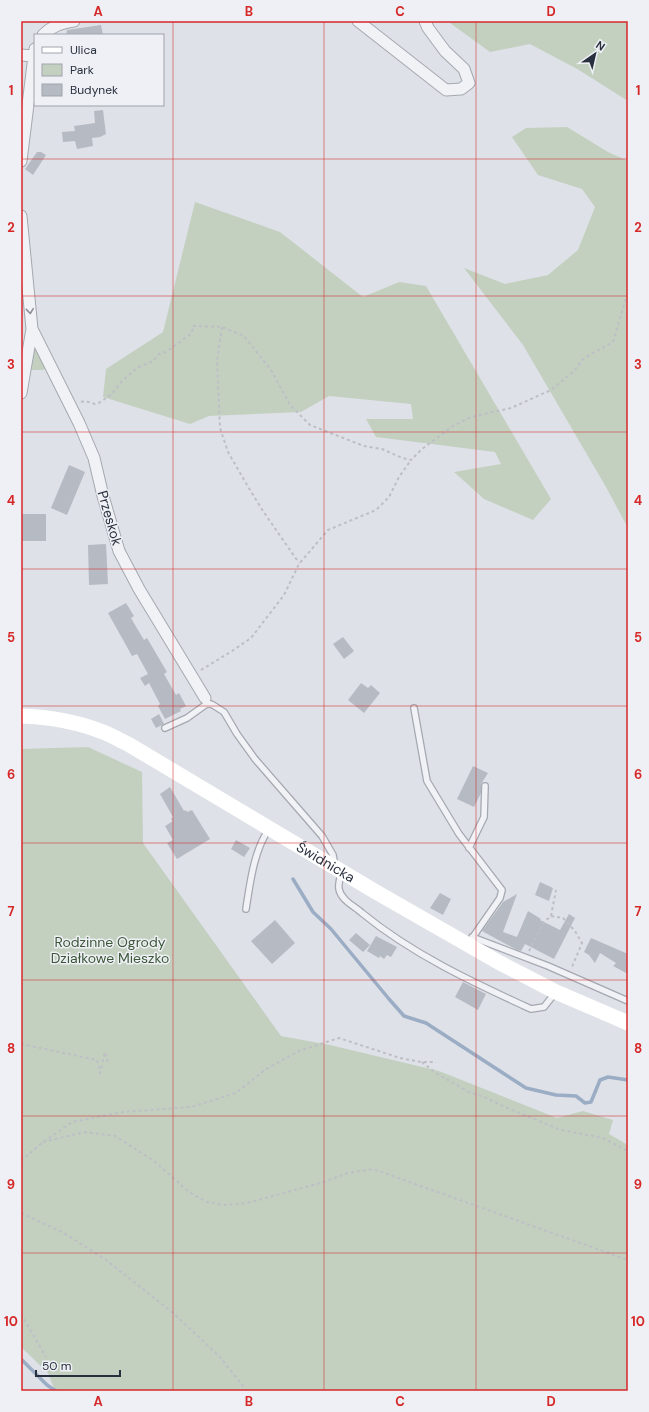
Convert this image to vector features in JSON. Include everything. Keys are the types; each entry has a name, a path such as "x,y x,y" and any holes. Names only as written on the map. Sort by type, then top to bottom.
{"main road":[{"name":"Świdnicka","path":"21,716 56,719 101,731 128,744 339,870 470,941 500,964 556,992 628,1023"}],"street":[{"path":"45,34 50,28 63,22 74,21"},
{"path":"358,21 446,90 461,89 469,83 464,69 445,51 428,28 425,21"},
{"path":"21,55 34,53 21,161"},
{"name":"Przeskok","path":"21,216 32,329 21,393"},
{"name":"Przeskok","path":"32,329 72,409 94,458 119,551 139,589 206,701"}],"lane":[{"path":"165,728 187,718 206,701 224,712 236,734 255,759 322,836 333,855 339,870 339,889 346,901 381,929 414,950 454,972 531,1008 544,1007 556,992"},
{"path":"414,708 427,781 459,834 502,890 500,898 470,941 526,958 628,1001"},
{"path":"469,848 484,817 485,786"},
{"path":"246,909 252,869 264,837 270,829"}],"path":[{"path":"191,676 250,638 284,595 299,564 328,530 376,510 389,497 399,477 411,460 422,449 453,426 471,417 511,408 551,390 573,372 584,358 613,342 628,292"},
{"path":"72,409 84,401 95,404 99,403 112,394 121,382 137,368 153,362 159,354 166,352 192,334 193,326 222,327 244,336 271,370 290,405 310,425 364,446 382,449 402,458 411,460"},
{"path":"222,327 217,361 220,428 228,452 247,485 299,564"},
{"path":"526,958 544,922 551,916 556,890"},
{"path":"551,916 562,918 575,931 582,943 576,960 568,975"},
{"path":"21,1160 43,1142 72,1122 123,1112 191,1107 236,1094 266,1070 299,1051 339,1038 400,1058 421,1062 436,1062"},
{"path":"21,1044 97,1060 100,1073 105,1052 108,1063"},
{"path":"421,1062 436,1074 469,1092 561,1130 603,1138 628,1151"},
{"path":"43,1142 85,1132 114,1136 154,1161 189,1192 207,1202 224,1205 247,1203 324,1182 348,1173 373,1169 628,1260"},
{"path":"21,1213 64,1233 106,1260 172,1312 219,1356 247,1391"},
{"path":"21,1314 46,1357"}],"green space":[{"path":"452,21 628,21 628,101 579,70 530,44 490,52 450,23"},
{"path":"567,127 608,152 628,161 628,528 606,487 523,345 464,268 505,284 548,275 578,250 595,207 582,189 538,175 512,137 526,128"},
{"path":"195,202 280,232 363,297 399,282 426,286 551,499 533,520 484,499 454,472 501,464 495,452 376,437 366,419 413,419 411,404 329,396 301,412 209,416 190,424 103,397 106,369 163,332"},
{"path":"34,345 46,367 43,370 32,370 30,368"},
{"name":"Rodzinne Ogrody Działkowe Mieszko","path":"88,747 142,772 143,843 281,1036 330,1045 439,1071 557,1118 583,1111 613,1120 609,1134 628,1145 628,1391 55,1391 48,1373 21,1347 21,749"}],"building":[{"path":"101,25 103,34 66,34 67,30"},
{"path":"103,110 106,134 100,137 92,138 93,146 77,149 75,141 63,142 62,132 75,131 74,126 95,123 94,111"},
{"path":"37,152 41,152 46,155 33,175 25,169"},
{"path":"69,465 85,472 67,515 51,508"},
{"path":"21,514 46,514 46,541 21,541"},
{"path":"106,544 108,584 89,585 88,545"},
{"path":"126,603 134,616 131,618 144,640 147,638 167,672 164,674 176,695 179,693 186,706 180,709 181,711 165,719 158,706 160,704 149,683 145,686 140,678 148,674 137,654 132,656 108,613"},
{"path":"343,637 354,651 344,659 333,644"},
{"path":"361,683 368,688 371,685 380,693 364,713 348,700"},
{"path":"159,714 164,724 156,728 151,719"},
{"path":"473,766 488,773 481,784 481,793 474,807 457,799"},
{"path":"170,787 184,811 186,810 187,812 192,810 210,839 177,859 167,843 173,840 165,826 173,821 171,819 173,817 160,794"},
{"path":"236,840 250,848 244,857 231,849"},
{"path":"540,882 553,888 549,901 535,895"},
{"path":"440,893 451,899 443,915 430,908"},
{"path":"517,894 503,932 517,937 528,911 541,919 540,920 560,930 569,914 575,918 554,959 525,944 521,951 517,950 482,931 503,902"},
{"path":"275,920 295,943 272,964 251,941"},
{"path":"356,933 370,945 363,952 349,940"},
{"path":"376,936 397,947 391,957 387,955 384,959 380,956 379,958 367,951"},
{"path":"591,938 628,954 628,974 613,966 616,963 600,953 595,963 589,955 584,952"},
{"path":"463,982 486,994 478,1010 455,997"}],"waterway":[{"path":"293,879 313,912 331,929 404,1016 426,1023 526,1088 556,1095 576,1096 585,1103 591,1102 600,1080 608,1077 628,1080"},
{"path":"21,1359 47,1385 56,1391"}]}
